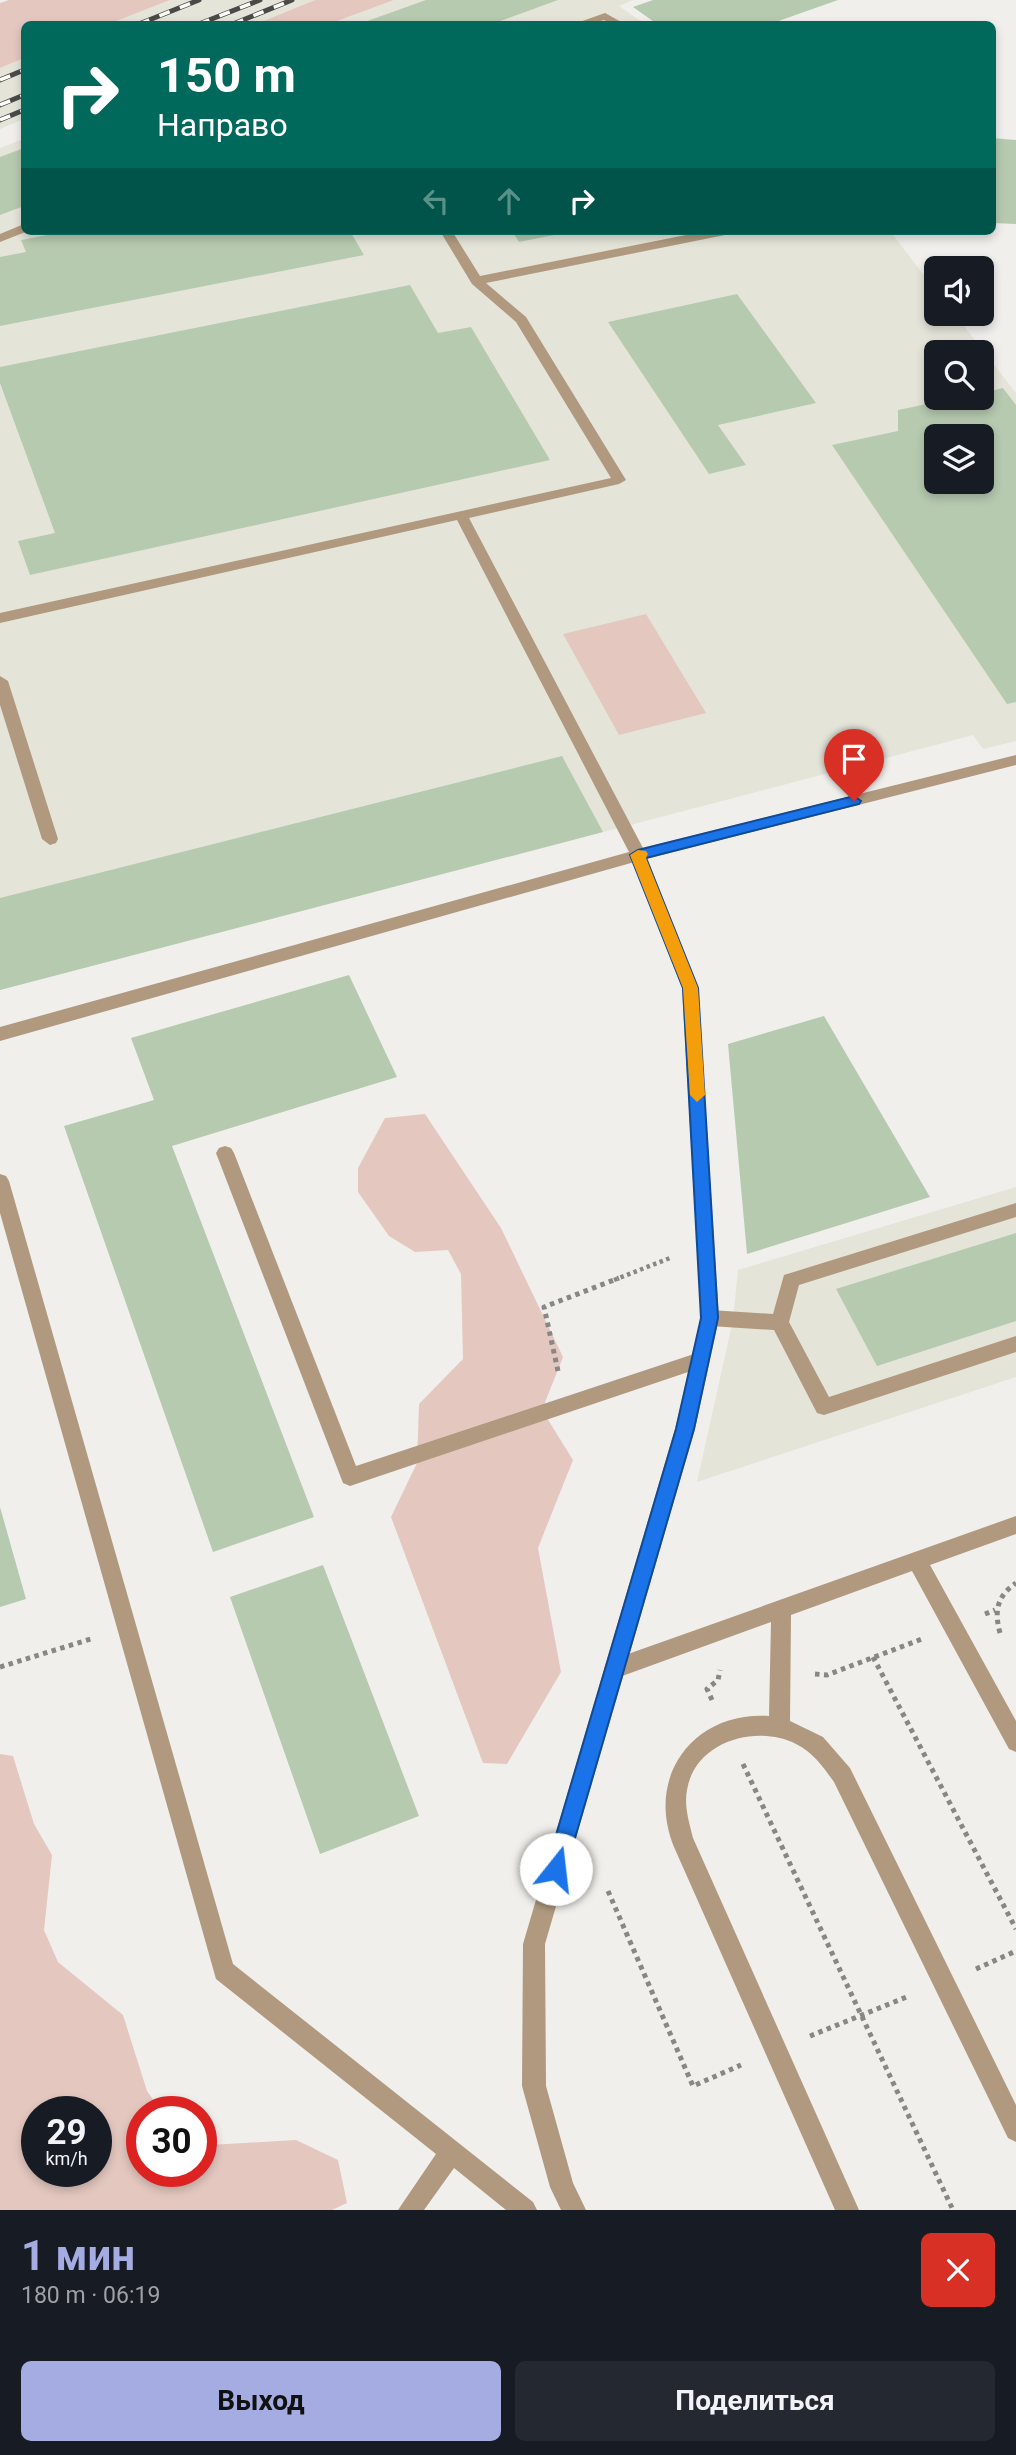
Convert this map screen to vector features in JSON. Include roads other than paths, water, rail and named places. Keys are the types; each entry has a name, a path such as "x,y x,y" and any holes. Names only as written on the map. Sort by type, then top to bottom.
{"street":[{"path":"589,21 605,16 614,21"},
{"path":"0,238 21,229"},
{"path":"0,618 620,480 522,320 476,281 448,235"},
{"path":"476,281 705,235"},
{"path":"461,515 626,827 690,988 701,1151 710,1318 685,1429 534,1944 534,2086 562,2187 574,2210"},
{"path":"1,689 50,839"},
{"path":"0,1034 638,855 1016,760"},
{"path":"225,1153 350,1477 700,1360"},
{"path":"0,1181 224,1971 525,2210"},
{"path":"1016,1210 791,1280 780,1322 824,1407 1016,1344"},
{"path":"710,1318 780,1322"},
{"path":"614,1669 1016,1525"},
{"path":"917,1562 1016,1742"},
{"path":"779,1727 781,1609"},
{"path":"847,2210 682,1839 676,1813 677,1786 687,1762 705,1743 727,1730 753,1724 779,1727 804,1737 826,1753 842,1774 1016,2130"},
{"path":"410,2210 452,2151"}],"railway":[{"path":"146,21 199,0"},
{"path":"207,21 260,0"},
{"path":"240,21 292,0"},
{"path":"0,80 21,71"},
{"path":"0,105 21,96"},
{"path":"0,120 21,111"}]}
